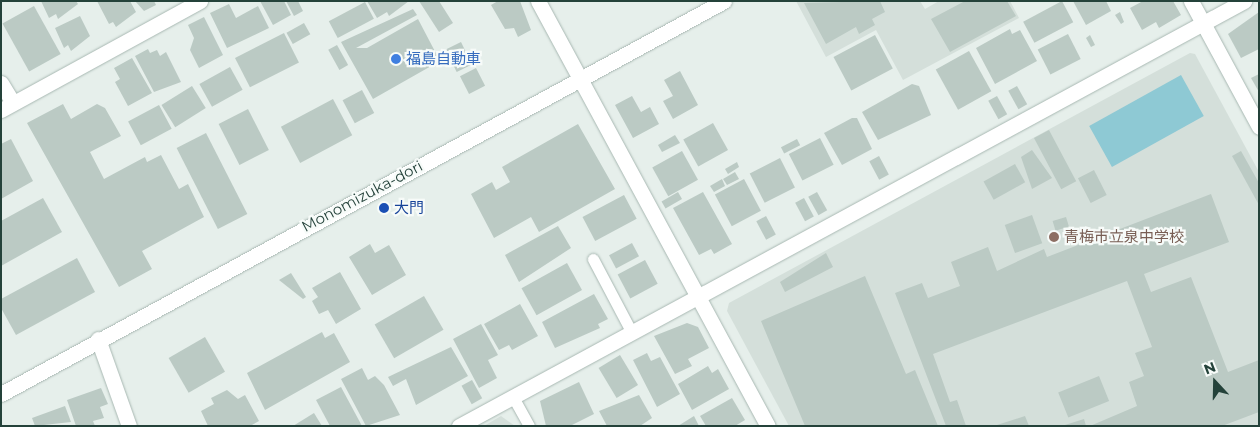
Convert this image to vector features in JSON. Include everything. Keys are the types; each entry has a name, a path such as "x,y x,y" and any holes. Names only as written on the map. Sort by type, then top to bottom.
{"street":[{"path":"1,83 7,106 200,1"},
{"path":"538,1 768,426"},
{"name":"Monomizuka-dori","path":"1,394 98,339 724,1"},
{"path":"1191,1 1259,127"},
{"path":"459,426 1244,1"},
{"path":"98,339 130,426"}],"lane":[{"path":"593,259 632,333"},
{"path":"513,397 529,426"}],"shaded area":[{"path":"796,1 920,1 925,9 939,1 1010,1 1019,18 903,80 876,30 826,57"},
{"name":"青梅市立泉中学校","path":"1190,53 1195,54 1259,172 1259,426 789,426 727,311 729,303"},
{"path":"501,416 515,426 484,426"}],"water":[{"path":"1181,75 1204,116 1112,167 1089,126"}],"building":[{"path":"41,1 76,1 78,4 58,19 56,14 49,18"},
{"path":"97,1 130,1 136,12 116,27 113,22 109,24"},
{"path":"135,1 154,1 156,5 144,11"},
{"path":"260,1 284,1 291,15 273,25"},
{"path":"286,1 298,1 303,11 294,16"},
{"path":"367,1 409,1 389,16 387,12 377,18"},
{"path":"419,1 439,1 453,23 439,32"},
{"path":"498,1 520,1 531,30 518,37 514,28 505,29 491,5"},
{"path":"880,1 885,12 872,19 875,25 859,34 856,27 826,44 804,3"},
{"path":"965,1 1007,1 1016,16 950,52 931,19"},
{"path":"1062,1 1073,22 1034,43 1023,22"},
{"path":"1073,1 1106,1 1111,11 1086,25"},
{"path":"1143,1 1173,1 1181,15 1159,28 1156,22 1142,30 1130,8"},
{"path":"365,2 374,19 338,38 329,21"},
{"path":"229,4 236,18 258,6 269,28 227,48 210,13"},
{"path":"34,6 61,54 29,72 3,23"},
{"path":"413,9 417,15 356,48 367,48 418,19 440,61 373,99 341,42"},
{"path":"1120,12 1124,22 1121,24 1115,15"},
{"path":"1259,12 1259,49 1241,58 1228,34"},
{"path":"80,16 90,36 71,51 68,45 64,48 55,28"},
{"path":"204,17 223,55 199,68 190,50 194,38 188,25"},
{"path":"304,23 310,34 293,44 287,33"},
{"path":"1010,29 1012,34 1020,30 1037,61 995,84 976,48"},
{"path":"284,33 299,62 250,87 235,58"},
{"path":"1068,34 1081,59 1050,74 1038,49"},
{"path":"875,35 893,69 851,91 834,57"},
{"path":"1090,35 1095,45 1091,47 1086,38"},
{"path":"461,42 472,64 457,72 446,49"},
{"path":"337,45 348,65 339,70 328,50"},
{"path":"148,49 150,53 157,50 160,56 166,52 181,82 154,92 135,56"},
{"path":"969,51 991,91 958,110 936,69"},
{"path":"132,58 152,93 128,106 115,82 120,79 114,68"},
{"path":"230,67 243,90 212,107 199,84"},
{"path":"476,68 485,86 469,94 460,76"},
{"path":"680,71 698,105 673,119 663,101 673,96 664,80"},
{"path":"1259,74 1259,92 1251,78"},
{"path":"912,84 919,86 931,115 878,140 862,112"},
{"path":"192,86 206,108 175,127 161,105"},
{"path":"1017,86 1027,104 1018,109 1008,91"},
{"path":"362,90 374,113 355,123 343,100"},
{"path":"632,96 641,112 650,107 659,124 633,138 615,105"},
{"path":"997,96 1007,114 998,119 988,101"},
{"path":"333,99 352,135 300,163 281,127"},
{"path":"63,104 71,119 97,104 105,108 121,136 90,152 104,179 145,157 147,162 161,155 179,189 188,184 204,217 142,251 152,269 119,287 27,123"},
{"path":"159,105 172,129 141,145 128,121"},
{"path":"248,109 269,150 239,165 219,124"},
{"path":"852,118 857,118 872,149 842,165 824,133"},
{"path":"713,123 728,150 698,167 683,139"},
{"path":"578,124 615,189 539,232 531,217 494,238 471,194 492,182 496,190 510,182 502,167"},
{"path":"1049,130 1076,181 1061,189 1034,138"},
{"path":"206,133 247,214 218,229 177,148"},
{"path":"675,135 680,143 662,152 658,145"},
{"path":"820,138 834,165 802,181 789,154"},
{"path":"11,139 33,181 1,199 1,144"},
{"path":"797,139 800,145 784,153 781,147"},
{"path":"1032,150 1052,178 1032,189 1021,157"},
{"path":"682,151 698,180 668,196 652,167"},
{"path":"1241,151 1259,183 1259,205 1232,156"},
{"path":"879,156 889,175 879,180 869,161"},
{"path":"780,158 795,187 765,203 750,173"},
{"path":"737,162 739,167 728,174 725,169"},
{"path":"1015,164 1025,182 994,200 984,181"},
{"path":"1094,170 1107,195 1091,203 1078,178"},
{"path":"735,172 739,179 727,185 723,179"},
{"path":"722,179 725,186 714,192 710,186"},
{"path":"744,179 761,211 732,226 715,194"},
{"path":"678,192 682,199 666,208 662,202"},
{"path":"703,192 732,244 714,254 711,249 699,255 673,208"},
{"path":"817,192 827,210 818,215 808,197"},
{"path":"1211,194 1229,242 1144,274 1151,292 1191,277 1228,372 1259,360 1259,412 1222,426 1090,426 1137,406 1129,382 1144,376 1135,353 1152,347 1127,281 933,354 950,402 957,400 966,426 946,426 895,293 922,283 928,298 960,286 951,262 988,247 997,271 1044,249 1047,257"},
{"path":"624,195 637,219 595,241 583,217"},
{"path":"43,198 62,232 1,266 1,221"},
{"path":"804,198 814,217 805,221 795,203"},
{"path":"1032,215 1042,243 1015,253 1005,225"},
{"path":"766,216 776,235 766,240 756,221"},
{"path":"1066,217 1069,227 1056,231 1053,221"},
{"path":"558,226 571,248 519,282 505,255"},
{"path":"632,243 639,256 616,268 609,255"},
{"path":"370,244 375,253 389,245 406,275 372,295 349,257"},
{"path":"826,253 833,267 785,292 780,282"},
{"path":"77,258 95,292 16,335 1,308 1,299"},
{"path":"645,260 658,284 630,298 618,275"},
{"path":"567,263 582,290 537,315 522,288"},
{"path":"340,272 361,309 336,324 328,310 319,314 312,301 318,297 312,288"},
{"path":"291,273 306,297 303,299 279,280"},
{"path":"865,276 906,374 915,370 938,426 805,426 761,321"},
{"path":"594,294 608,319 598,324 600,328 555,348 542,322"},
{"path":"424,296 444,330 394,358 375,324"},
{"path":"520,304 538,336 512,350 509,345 499,350 484,324"},
{"path":"687,323 698,327 709,348 688,359 692,366 675,374 654,336"},
{"path":"481,324 498,355 488,360 497,378 479,388 453,339"},
{"path":"322,332 325,338 334,333 350,362 265,410 247,373"},
{"path":"205,337 225,372 189,393 169,358"},
{"path":"451,347 468,376 416,405 406,379 393,386 388,377"},
{"path":"647,353 651,361 660,357 680,394 657,407 633,360"},
{"path":"620,355 638,385 617,398 599,368"},
{"path":"708,366 712,373 718,369 729,389 692,410 678,384"},
{"path":"362,368 368,380 375,376 384,385 400,415 366,426 341,379"},
{"path":"1099,376 1109,401 1068,418 1058,392"},
{"path":"472,380 482,398 472,404 462,386"},
{"path":"579,382 594,414 570,426 546,426 540,401"},
{"path":"341,387 362,426 330,426 316,400"},
{"path":"101,388 108,404 100,407 104,418 93,421 95,426 76,426 67,400"},
{"path":"227,390 238,399 245,395 259,421 250,426 208,426 201,411 214,404 211,398"},
{"path":"639,395 652,418 640,426 607,426 599,411"},
{"path":"732,398 745,420 735,426 706,426 700,416"},
{"path":"65,406 71,422 35,426 32,418"},
{"path":"314,413 322,426 293,426"},
{"path":"694,416 699,426 678,426"},
{"path":"1025,416 1029,426 997,426 997,425"},
{"path":"1084,419 1086,426 1065,426 1065,425"}],"place":[{"name":"福島自動車","path":"396,59"},
{"name":"大門","path":"384,208"},
{"name":"青梅市立泉中学校","path":"1054,237"}]}
